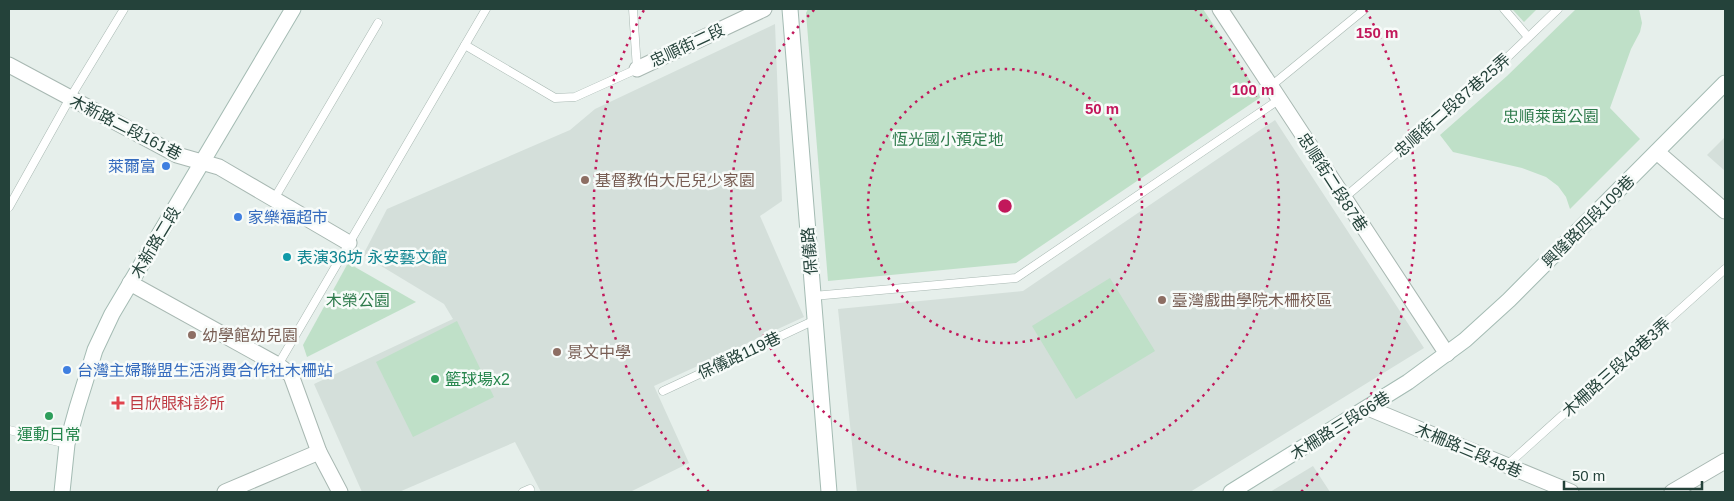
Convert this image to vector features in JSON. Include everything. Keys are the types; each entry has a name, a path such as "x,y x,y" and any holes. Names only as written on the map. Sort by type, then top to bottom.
{"street":[{"name":"木新路二段","path":"62,492 67,444 95,350 112,314 292,9"},
{"name":"忠順街二段","path":"637,69 764,9"},
{"name":"保儀路","path":"790,9 829,492"},
{"name":"忠順街二段87巷","path":"1220,9 1447,354"},
{"name":"木新路二段161巷","path":"9,65 177,155 219,167 349,242"},
{"name":"興隆路四段109巷","path":"1447,354 1509,300 1725,83"},
{"path":"1657,152 1725,211"},
{"path":"130,283 278,365 291,375 319,452 340,492"},
{"name":"木柵路三段66巷","path":"1231,492 1368,408 1447,354"},
{"name":"木柵路三段48巷","path":"1368,408 1571,492"},
{"path":"225,492 319,452"},
{"path":"1672,492 1725,460"}],"lane":[{"path":"9,207 70,98 124,9"},
{"path":"278,365 486,9"},
{"path":"465,45 556,98 575,97 637,69 633,9"},
{"path":"1271,86 1365,9"},
{"path":"1504,9 1528,38"},
{"name":"忠順街二段87巷25弄","path":"1344,198 1492,72 1558,9"},
{"path":"274,199 378,23"},
{"path":"813,296 1016,278 1280,99"},
{"name":"木柵路三段48巷3弄","path":"1506,466 1725,269"},
{"name":"保儀路119巷","path":"663,391 815,320"},
{"path":"9,430 67,444"}],"shaded area":[{"name":"景文中學","path":"775,24 782,201 760,216 804,317 654,386 689,463 630,492 541,492 515,442 399,492 362,492 314,384 453,319 444,304 363,255 387,209 570,130 595,109"},
{"name":"臺灣戲曲學院木柵校區","path":"1275,120 1424,348 1190,492 857,492 838,309 1023,291"},
{"path":"1725,137 1725,171 1707,155"},
{"path":"1313,466 1330,492 1270,492"}],"green space":[{"name":"恆光國小預定地","path":"808,9 1203,9 1261,97 1016,263 828,281 806,13"},
{"path":"1512,9 1537,9 1524,22"},
{"name":"忠順萊茵公園","path":"1576,9 1639,9 1642,23 1640,32 1631,49 1610,108 1640,139 1570,209 1566,197 1558,186 1546,177 1522,168 1453,152 1440,135 1507,76"},
{"name":"木榮公園","path":"348,263 416,302 307,357 303,345"},
{"path":"1110,278 1155,351 1076,399 1032,326"},
{"name":"籃球場x2","path":"457,321 494,397 413,437 376,362"}],"place":[{"name":"萊爾富","path":"166,166"},
{"name":"基督教伯大尼兒少家園","path":"585,180"},
{"name":"家樂福超市","path":"238,217"},
{"name":"表演36坊 永安藝文館","path":"287,257"},
{"name":"臺灣戲曲學院木柵校區","path":"1162,300"},
{"name":"幼學館幼兒園","path":"192,335"},
{"name":"景文中學","path":"557,352"},
{"name":"台灣主婦聯盟生活消費合作社木柵站","path":"67,370"},
{"name":"籃球場x2","path":"435,379"},
{"name":"目欣眼科診所","path":"118,403"},
{"name":"運動日常","path":"49,416"}]}
